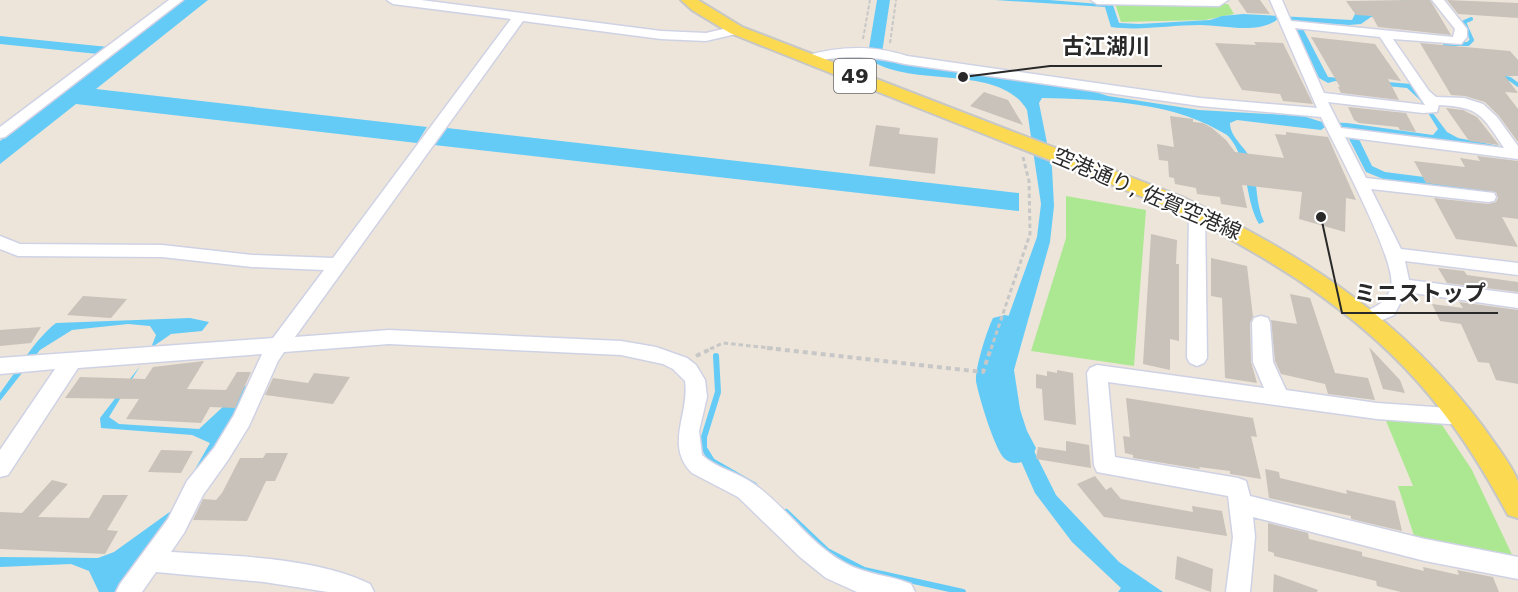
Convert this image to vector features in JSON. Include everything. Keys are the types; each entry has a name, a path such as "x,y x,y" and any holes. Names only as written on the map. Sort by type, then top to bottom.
{"main road":[{"name":"空港通り, 佐賀空港線","path":"689,0 736,30 1197,211 1281,255 1325,283 1370,318 1400,346 1463,417 1497,465 1518,506"}],"street":[{"path":"0,134 177,0"},
{"path":"393,0 661,35 706,37 736,30"},
{"path":"1097,0 1219,2 1222,0"},
{"path":"1276,0 1292,22 1319,97 1395,254 1401,285 1388,310 1370,318"},
{"path":"1292,22 1384,34 1459,40 1461,29 1438,0"},
{"path":"128,592 176,526 195,488 221,454 242,420 270,357 519,17"},
{"path":"1384,34 1424,94 1429,106"},
{"path":"810,59 831,52 894,56 905,60 1200,102 1335,126 1361,135 1515,151"},
{"path":"1319,97 1429,106 1466,102 1477,105 1488,114 1515,151"},
{"path":"1362,183 1488,197"},
{"path":"1197,211 1197,358"},
{"path":"0,242 18,250 162,251 252,261 340,264"},
{"path":"1395,254 1518,269"},
{"path":"1401,285 1518,301"},
{"path":"1261,323 1263,362 1279,398"},
{"path":"16,365 400,337 621,348 659,355 681,364 694,377 698,392 689,423 690,454 699,467 744,488 770,509 817,559 849,578 903,592"},
{"path":"0,468 71,362"},
{"path":"1238,592 1244,537 1238,488 1105,465 1097,373 1377,411 1463,417"},
{"path":"1240,504 1425,550 1518,568"},
{"path":"152,561 327,579 357,587 363,592"}],"path":[{"path":"861,53 870,0"},
{"path":"894,56 890,45 896,0"},
{"path":"681,364 723,343 983,372 1030,234 1029,181 1022,152 1024,143"}],"green space":[{"path":"1115,3 1228,4 1234,14 1205,20 1121,22"},
{"path":"1066,196 1146,210 1134,366 1031,351 1066,238"},
{"path":"1384,416 1440,422 1472,470 1515,561 1415,539 1398,486 1413,486"}],"water":[{"path":"184,0 208,0 96,89 427,127 417,143 76,104 0,164 0,141"},
{"path":"877,0 890,0 882,53 888,60 899,64 1089,90 1108,96 1199,110 1303,116 1322,122 1347,123 1433,135 1438,129 1420,100 1407,88 1335,81 1328,83 1319,78 1296,29 1297,23 1278,19 1261,27 1251,28 1200,25 1122,28 1111,27 1105,7 995,0 1049,0 1113,5 1119,23 1139,24 1210,20 1243,14 1352,20 1355,14 1406,11 1408,6 1401,0 1407,0 1413,5 1410,12 1371,17 1361,24 1302,22 1303,29 1328,77 1411,84 1447,132 1458,138 1505,147 1355,131 1372,166 1385,172 1518,189 1518,194 1388,181 1366,172 1344,129 1325,127 1321,130 1237,120 1230,123 1231,129 1252,163 1259,208 1264,222 1259,224 1254,214 1240,157 1235,146 1225,134 1178,113 1156,108 1109,101 1042,98 1039,103 1052,168 1054,206 1050,242 1014,370 1023,429 1056,495 1119,562 1163,592 1118,592 1121,588 1072,542 1035,493 1006,427 993,359 1037,237 1041,204 1027,110 1014,96 997,86 976,81 907,73 886,68 869,59"},
{"path":"0,36 108,47 98,54 0,44"},
{"path":"447,128 1019,193 1019,211 434,145"},
{"path":"190,318 209,322 202,331 171,334 151,348 156,335 150,326 128,324 72,330 40,350 0,401 0,393 26,356 56,323"},
{"path":"140,366 109,417 119,424 199,429 254,378 219,447 168,525 115,592 99,592 89,571 71,564 0,567 0,557 98,558 114,552 171,511 210,443 192,435 101,428 100,418"}],"building":[{"path":"1238,0 1260,0 1270,14 1247,13"},
{"path":"1430,0 1451,35 1378,27 1372,16 1356,15 1346,1"},
{"path":"1447,0 1518,3 1518,18 1458,14"},
{"path":"1311,37 1375,44 1401,81 1388,79 1399,100 1341,93 1338,87 1340,87"},
{"path":"1254,42 1283,43 1313,104 1283,101 1280,94 1242,90 1215,43 1256,45"},
{"path":"1420,43 1510,51 1518,60 1518,76 1505,76 1518,93 1505,92 1518,109 1518,142 1499,116 1485,102 1465,96 1451,95"},
{"path":"984,92 1008,100 1023,125 970,106"},
{"path":"1348,107 1406,113 1416,132 1400,130 1398,127 1359,123 1354,120"},
{"path":"1446,108 1463,110 1477,117 1499,145 1469,141"},
{"path":"1170,116 1193,119 1193,122 1203,123 1226,140 1235,152 1284,158 1275,134 1286,135 1286,132 1328,137 1356,200 1346,198 1345,232 1299,219 1302,192 1242,185 1247,208 1221,204 1220,197 1197,194 1196,188 1175,184 1174,178 1169,177 1168,161 1159,160 1157,144 1174,147"},
{"path":"876,125 900,128 899,134 938,138 935,174 869,166"},
{"path":"1477,156 1518,161 1518,219 1502,217 1518,247 1456,239 1434,198 1488,204 1496,202 1498,198 1496,192 1426,183 1414,161 1465,167 1460,158 1480,161"},
{"path":"1151,234 1177,240 1179,341 1170,339 1170,370 1143,364"},
{"path":"1211,258 1247,266 1253,317 1250,323 1251,362 1257,383 1225,378 1222,298 1211,296"},
{"path":"1438,268 1464,271 1467,275 1518,282 1518,292 1447,283"},
{"path":"1290,294 1310,298 1335,373 1368,378 1375,400 1328,394 1325,384 1281,374 1275,361 1271,320 1297,324"},
{"path":"83,296 127,299 111,318 67,315"},
{"path":"1459,302 1518,310 1518,384 1496,380 1489,363 1478,362 1461,324 1440,321 1432,304 1463,308"},
{"path":"41,327 31,343 0,346 0,330"},
{"path":"1369,347 1400,380 1405,393 1383,389"},
{"path":"204,361 187,389 226,390 237,372 251,372 235,408 210,407 201,423 126,419 139,399 65,398 80,377 145,379 153,367"},
{"path":"1057,370 1073,373 1076,425 1044,420 1042,389 1036,388 1036,374 1047,376 1047,371 1057,373"},
{"path":"314,373 350,377 333,404 265,395 273,378 308,383"},
{"path":"1126,398 1253,418 1257,437 1251,436 1261,479 1230,474 1230,471 1199,467 1200,469 1133,458 1133,455 1125,453 1123,436 1130,437"},
{"path":"1066,441 1089,445 1091,468 1036,459 1038,447 1066,451"},
{"path":"161,450 193,451 181,473 148,472"},
{"path":"266,453 288,453 275,481 266,481 247,521 193,520 203,499 216,500 222,493 240,458 263,458"},
{"path":"1265,469 1279,472 1280,478 1347,494 1346,490 1395,501 1402,531 1351,519 1351,516 1269,498"},
{"path":"1095,476 1106,490 1111,487 1121,499 1193,512 1192,506 1222,511 1227,536 1104,517 1077,484"},
{"path":"52,480 68,484 38,517 89,518 103,495 128,495 107,530 118,531 105,554 0,549 0,512 22,513"},
{"path":"1268,523 1308,533 1309,539 1362,552 1362,556 1424,571 1423,567 1459,575 1457,570 1493,577 1499,592 1401,592 1377,586 1376,581 1274,556 1274,553 1268,551"},
{"path":"1177,556 1213,569 1211,592 1175,579"},
{"path":"1274,574 1318,590 1317,592 1273,592"}],"waterway":[{"path":"1448,50 1445,44 1468,44 1472,40 1464,22 1471,19"},
{"path":"1501,77 1510,79 1518,85"},
{"path":"1005,327 993,379 1011,437 1018,448"},
{"path":"716,356 718,392 704,437 704,448 712,461 754,485"},
{"path":"786,512 827,551 864,570 963,592"}],"place":[{"name":"古江湖川","path":"963,77"},
{"name":"ミニストップ","path":"1321,217"}]}
